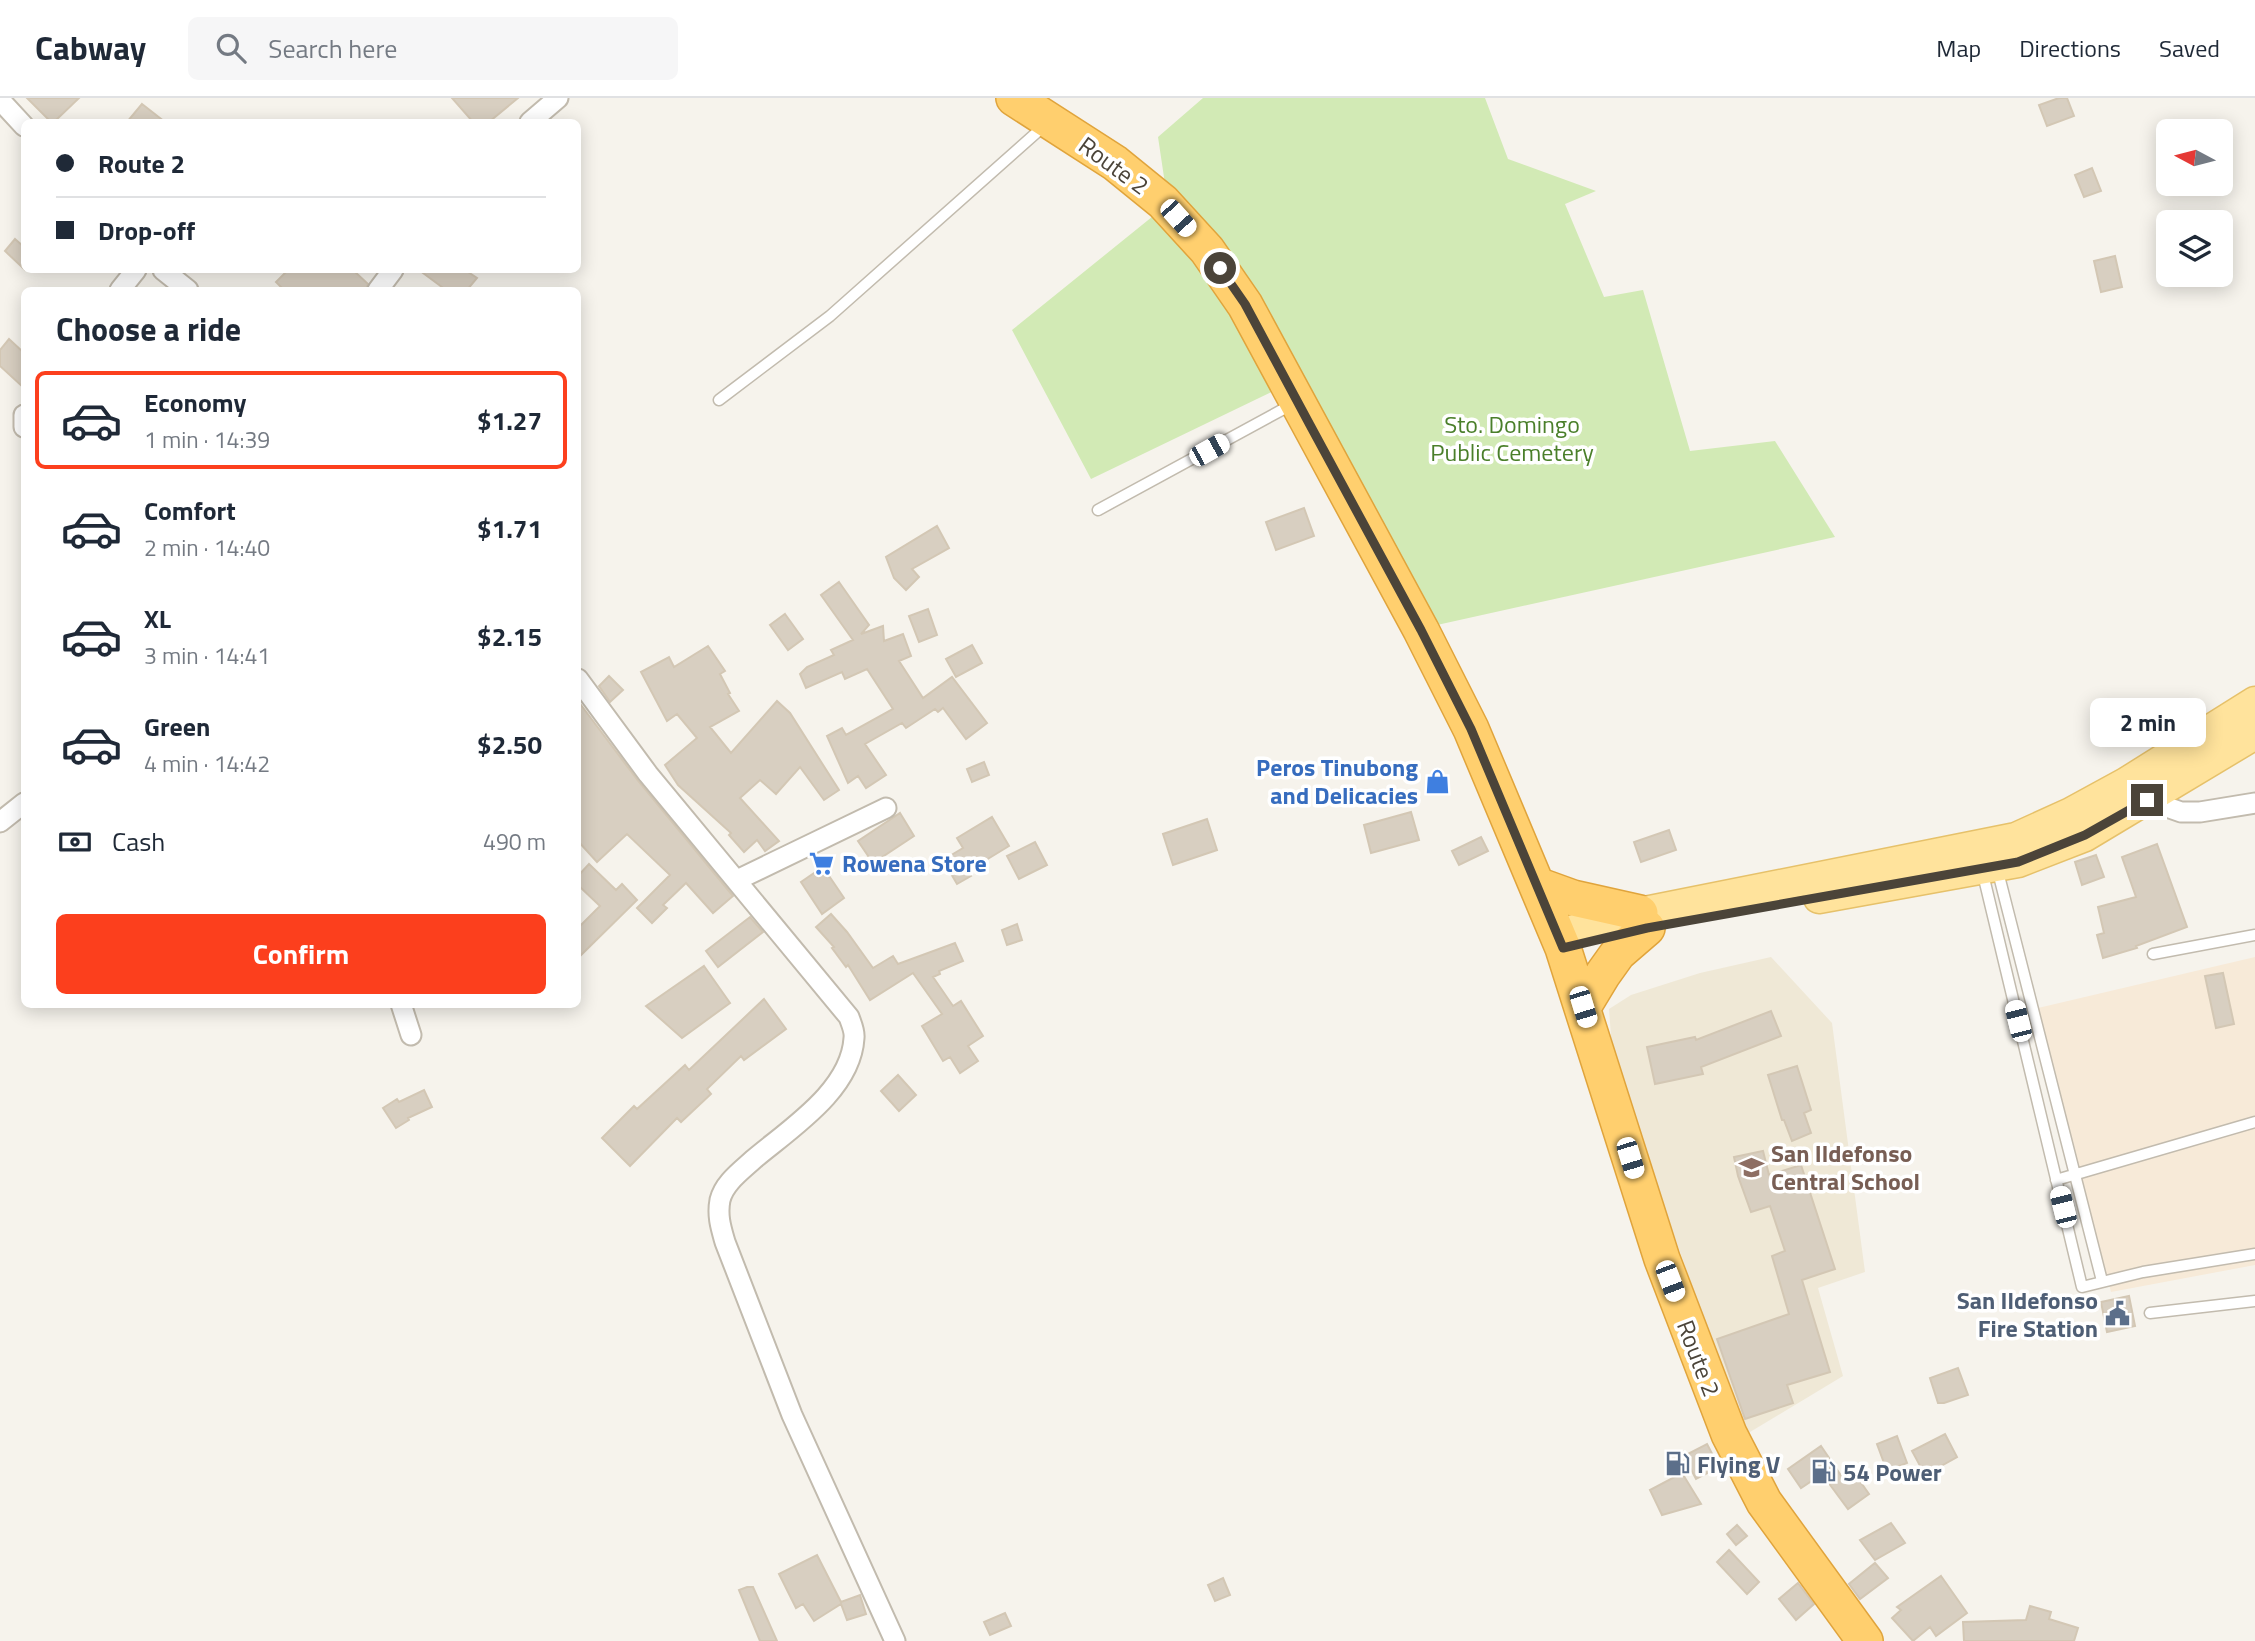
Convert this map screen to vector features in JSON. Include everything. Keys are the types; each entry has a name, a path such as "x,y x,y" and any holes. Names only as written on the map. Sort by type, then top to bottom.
{"highway":[{"name":"Route 2","path":"1014,98 1115,163 1163,202 1207,250 1245,304 1421,630 1471,729 1561,941 1662,1259 1729,1434 1764,1502 1858,1639"},
{"path":"1537,885 1644,921 1618,953 1583,1007"}],"main road":[{"path":"1561,941 1644,921 1986,856 2126,783 2255,702"},
{"path":"1986,856 2018,862 2085,835 2255,734"}],"street":[{"path":"534,119 558,98"},
{"path":"0,100 21,124"},
{"path":"122,287 134,273"},
{"path":"167,273 184,287"},
{"path":"581,683 648,774 849,1017 855,1036 840,1082 822,1101 733,1178 721,1197 718,1217 725,1242 792,1415 895,1641"},
{"path":"2147,800 2172,810 2190,812 2255,803"},
{"path":"0,822 21,805"},
{"path":"737,880 886,808"},
{"path":"402,1008 411,1035"}],"lane":[{"path":"719,400 830,316 1050,121"},
{"path":"1098,510 1298,402"},
{"path":"1986,856 2034,1016 2102,1281"},
{"path":"1986,856 2018,1021 2082,1287 2143,1272 2255,1254"},
{"path":"2153,954 2255,936"},
{"path":"2018,1021 2034,1016"},
{"path":"2056,1180 2255,1122"},
{"path":"2150,1313 2255,1301"}],"shaded area":[{"name":"San Ildefonso Central School","path":"1771,957 1832,1023 1865,1272 1818,1288 1843,1376 1745,1435 1613,1063 1609,1009 1631,995 1700,973"},
{"path":"2255,957 2255,1265 2111,1292 2038,1008"}],"green space":[{"name":"Sto. Domingo Public Cemetery","path":"1203,98 1485,98 1508,159 1596,191 1565,204 1604,297 1643,290 1690,451 1775,441 1835,537 1428,627 1290,383 1091,479 1012,330 1168,204 1158,137"}],"building":[{"path":"27,98 79,98 57,119 48,119"},
{"path":"452,98 518,98 493,119 470,119"},
{"path":"2067,98 2074,116 2047,126 2039,105"},
{"path":"142,104 161,119 130,119"},
{"path":"2092,168 2101,191 2084,197 2075,175"},
{"path":"15,239 21,244 21,266 5,251"},
{"path":"2115,256 2122,287 2101,292 2094,261"},
{"path":"285,273 356,273 368,284 367,287 281,287 276,282"},
{"path":"423,273 470,273 477,278 470,287 442,287"},
{"path":"9,339 21,350 21,385 0,366 0,350"},
{"path":"1304,508 1314,536 1276,550 1266,522"},
{"path":"937,526 949,548 912,569 919,577 906,590 894,578 886,557"},
{"path":"839,582 869,625 861,634 883,626 884,641 903,634 911,656 899,661 923,698 952,677 987,723 966,739 943,708 938,712 935,709 906,728 902,723 865,744 886,775 866,788 858,776 848,783 827,736 842,728 846,735 893,709 867,669 845,679 842,672 806,688 800,674 807,667 834,655 831,650 853,640 821,595"},
{"path":"928,609 937,635 919,642 909,616"},
{"path":"785,614 803,639 788,650 770,625"},
{"path":"972,645 982,663 956,677 946,659"},
{"path":"708,646 725,671 720,674 739,711 710,727 731,753 777,701 790,713 839,790 824,800 800,767 776,794 760,780 740,798 779,841 765,851 757,840 744,852 729,835 731,833 678,785 665,765 697,738 677,714 667,721 641,672 669,657 674,667"},
{"path":"609,676 623,690 610,702 599,686"},
{"path":"581,705 639,782 733,896 713,913 686,883 663,905 667,908 652,923 637,908 670,875 627,834 597,862 581,844"},
{"path":"984,762 989,775 972,782 967,769"},
{"path":"1411,812 1419,840 1371,853 1364,825"},
{"path":"900,813 914,836 873,863 858,841"},
{"path":"992,817 1009,846 968,871 971,876 957,884 943,860 963,848 957,838"},
{"path":"1207,819 1217,850 1173,865 1163,834"},
{"path":"1669,830 1676,850 1641,862 1634,842"},
{"path":"1481,837 1488,851 1459,865 1452,851"},
{"path":"1035,842 1047,865 1019,879 1007,856"},
{"path":"2157,844 2187,927 2136,946 2137,948 2103,958 2097,935 2104,933 2098,907 2136,897 2122,857"},
{"path":"2096,855 2104,877 2082,885 2075,862"},
{"path":"589,864 616,890 622,884 637,900 581,955 581,925 600,906 581,888 581,873"},
{"path":"823,867 844,898 822,914 801,882"},
{"path":"831,914 873,968 893,956 898,964 955,943 963,961 939,971 940,974 933,977 953,1006 961,1001 983,1036 968,1046 978,1061 960,1073 950,1057 943,1061 922,1026 942,1014 913,973 870,1000 848,965 846,967 832,948 834,947 816,927"},
{"path":"750,917 763,932 718,967 706,951"},
{"path":"1017,924 1022,940 1007,945 1002,930"},
{"path":"704,966 730,1003 682,1038 646,1006"},
{"path":"2223,973 2234,1024 2216,1028 2205,976"},
{"path":"764,999 786,1029 744,1060 741,1056 707,1089 711,1094 681,1122 677,1118 630,1166 602,1138 634,1106 637,1109 685,1065 689,1070"},
{"path":"1771,1011 1781,1036 1701,1067 1703,1074 1655,1084 1647,1047 1695,1037 1696,1040"},
{"path":"1797,1066 1811,1110 1804,1113 1811,1133 1792,1141 1782,1120 1768,1075"},
{"path":"898,1075 916,1095 899,1111 881,1091"},
{"path":"424,1090 432,1107 408,1118 409,1120 396,1128 383,1108 397,1099 399,1102"},
{"path":"1763,1151 1769,1175 1801,1165 1835,1269 1802,1280 1830,1372 1787,1385 1793,1403 1745,1419 1717,1339 1789,1314 1772,1256 1785,1251 1770,1206 1751,1212 1734,1157"},
{"name":"San Ildefonso Fire Station","path":"2129,1296 2135,1326 2107,1332 2101,1302"},
{"path":"1958,1368 1968,1395 1938,1403 1930,1378"},
{"path":"1945,1434 1957,1457 1925,1475 1912,1451"},
{"path":"1897,1436 1907,1463 1887,1471 1877,1444"},
{"path":"1707,1444 1719,1467 1696,1479 1684,1456"},
{"path":"1821,1446 1842,1477 1852,1470 1869,1494 1848,1509 1822,1474 1801,1488 1788,1469"},
{"path":"1682,1473 1701,1504 1662,1515 1650,1490"},
{"path":"1891,1523 1905,1543 1875,1560 1860,1540"},
{"path":"1737,1525 1747,1536 1736,1545 1727,1534"},
{"path":"1729,1550 1759,1582 1747,1594 1717,1562"},
{"path":"817,1555 841,1602 860,1595 866,1614 847,1620 841,1604 814,1621 803,1604 796,1608 779,1574"},
{"path":"1875,1563 1888,1578 1860,1599 1849,1584"},
{"path":"1941,1576 1967,1613 1936,1636 1930,1627 1913,1641 1892,1618 1901,1610 1897,1607"},
{"path":"1223,1578 1230,1595 1215,1601 1208,1585"},
{"path":"1798,1583 1814,1604 1796,1620 1779,1599"},
{"path":"753,1587 777,1641 760,1641 739,1590"},
{"path":"2030,1606 2051,1612 2049,1619 2078,1628 2074,1641 1964,1641 1963,1622 2026,1620"},
{"path":"1005,1613 1011,1626 990,1635 984,1622"}],"place":[{"name":"Peros Tinubong and Delicacies","path":"1438,781"},
{"name":"Rowena Store","path":"822,863"},
{"name":"San Ildefonso Central School","path":"1751,1167"},
{"name":"San Ildefonso Fire Station","path":"2118,1314"},
{"name":"Flying V","path":"1677,1464"},
{"name":"54 Power","path":"1823,1472"}],"route":[{"path":"1220,268 1245,304 1421,630 1471,729 1563,948 1647,928 2018,862 2085,835 2147,800"}]}
